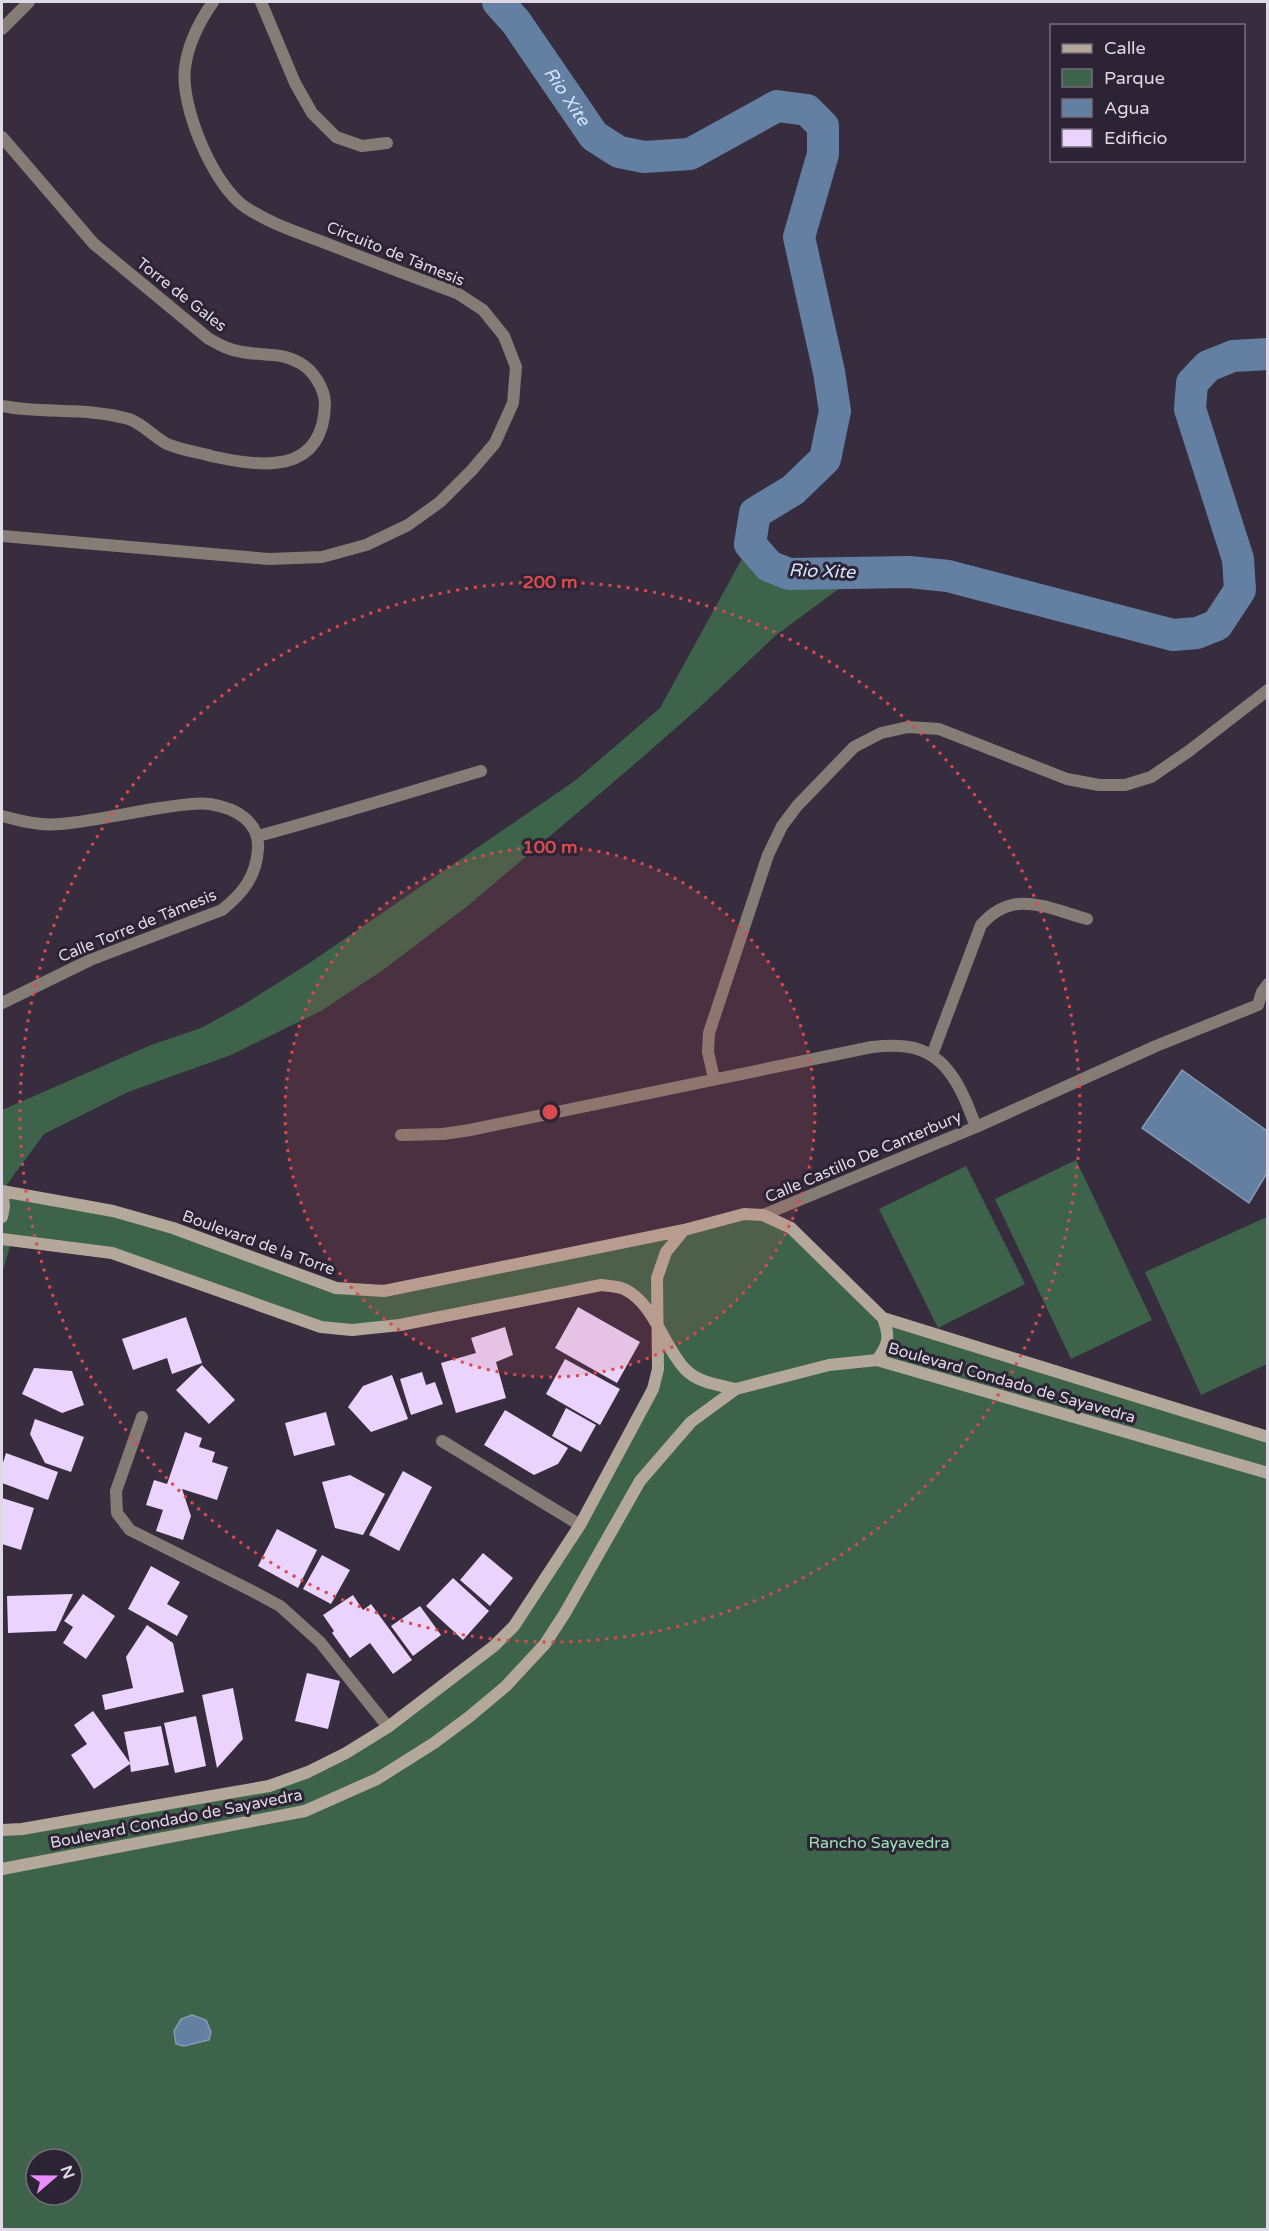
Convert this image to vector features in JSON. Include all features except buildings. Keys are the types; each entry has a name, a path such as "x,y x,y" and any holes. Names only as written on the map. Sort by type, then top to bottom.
{"street":[{"path":"2,29 29,2"},
{"name":"Circuito de Támesis","path":"2,536 269,559 322,557 366,545 408,525 440,502 472,470 495,442 513,403 516,367 504,336 483,310 457,293 280,226 243,206 218,178 200,141 188,107 185,69 196,27 213,2"},
{"path":"261,2 295,83 312,113 336,137 362,146 387,143"},
{"name":"Torre de Gales","path":"2,138 94,244 209,339 226,349 243,353 280,354 302,363 317,379 325,400 324,421 315,442 298,458 272,465 247,464 166,444 132,420 113,416 2,406"},
{"path":"714,1079 708,1052 709,1033 768,855 782,826 797,806 854,747 881,733 908,727 939,729 1066,779 1099,785 1125,785 1151,777 1189,751 1268,690"},
{"path":"2,816 27,823 58,824 185,804 210,804 237,812 249,820 258,836 324,819 357,807 383,802 481,771"},
{"name":"Calle Torre de Támesis","path":"2,1003 90,960 222,910 240,895 252,877 258,851 258,836"},
{"path":"932,1055 981,926 992,912 1010,905 1027,903 1087,920"},
{"name":"Calle Castillo De Canterbury","path":"763,1215 976,1127 1156,1046 1258,1005 1262,992 1268,984"},
{"name":"Calle Castillo De Canterbury","path":"401,1135 443,1134 470,1130 872,1047 903,1046 932,1055 950,1071 962,1091 976,1127"},
{"path":"2,1191 2,1217"},
{"name":"Boulevard de la Torre","path":"2,1191 123,1214 173,1228 336,1288 384,1291 684,1230"},
{"name":"Boulevard Condado de Sayavedra","path":"684,1230 744,1214 763,1215 791,1228 883,1318 1268,1437"},
{"path":"658,1324 657,1278 666,1252 684,1230"},
{"path":"2,1239 112,1253 321,1327 352,1330 400,1325 601,1285 624,1288 642,1304 658,1324 672,1352 687,1371 705,1382 736,1389"},
{"path":"877,1360 886,1348 888,1332 883,1318"},
{"name":"Boulevard Condado de Sayavedra","path":"2,1830 22,1829 269,1786 308,1772 346,1753 388,1727 494,1646 514,1626 580,1525 623,1448 653,1389 658,1369 658,1324"},
{"name":"Boulevard Condado de Sayavedra","path":"2,1869 305,1811 378,1779 434,1743 506,1686 545,1644 640,1481 691,1422 736,1389 829,1365 877,1360 1268,1473"},
{"path":"142,1417 116,1491 117,1513 130,1530 279,1606 320,1642 388,1727"},
{"path":"442,1441 580,1525"}],"green space":[{"path":"750,544 769,566 789,574 860,573 775,636 701,706 630,768 470,904 383,970 321,1011 231,1055 128,1092 44,1134 2,1191 2,1110 151,1045 201,1028 243,1005 308,964 576,780 660,708"},
{"path":"1076,1160 1152,1320 1071,1359 995,1199"},
{"path":"966,1166 1025,1284 938,1328 879,1209"},
{"name":"Rancho Sayavedra","path":"2,1191 113,1211 297,1275 384,1291 744,1216 778,1221 883,1318 1267,1437 1267,2229 2,2229 2,1830 269,1786 346,1753 514,1626 653,1389 658,1326 624,1287 400,1325 321,1327 111,1253 12,1240 2,1273"},
{"path":"1267,1217 1267,1364 1201,1395 1145,1272"}],"water":[{"path":"1182,1070 1267,1131 1267,1173 1249,1203 1142,1128"},
{"path":"192,2015 206,2020 211,2032 209,2040 184,2046 176,2044 174,2031 181,2019"}],"waterway":[{"name":"Rio Xite","path":"498,2 516,22 594,136 619,152 644,157 690,154 777,106 807,110 823,126 823,154 799,237 829,372 835,411 825,459 793,490 755,513 750,544 769,566 789,574 909,572 948,576 1173,635 1197,633 1217,625 1240,590 1238,559 1190,409 1192,383 1208,366 1233,356 1268,354"}]}
